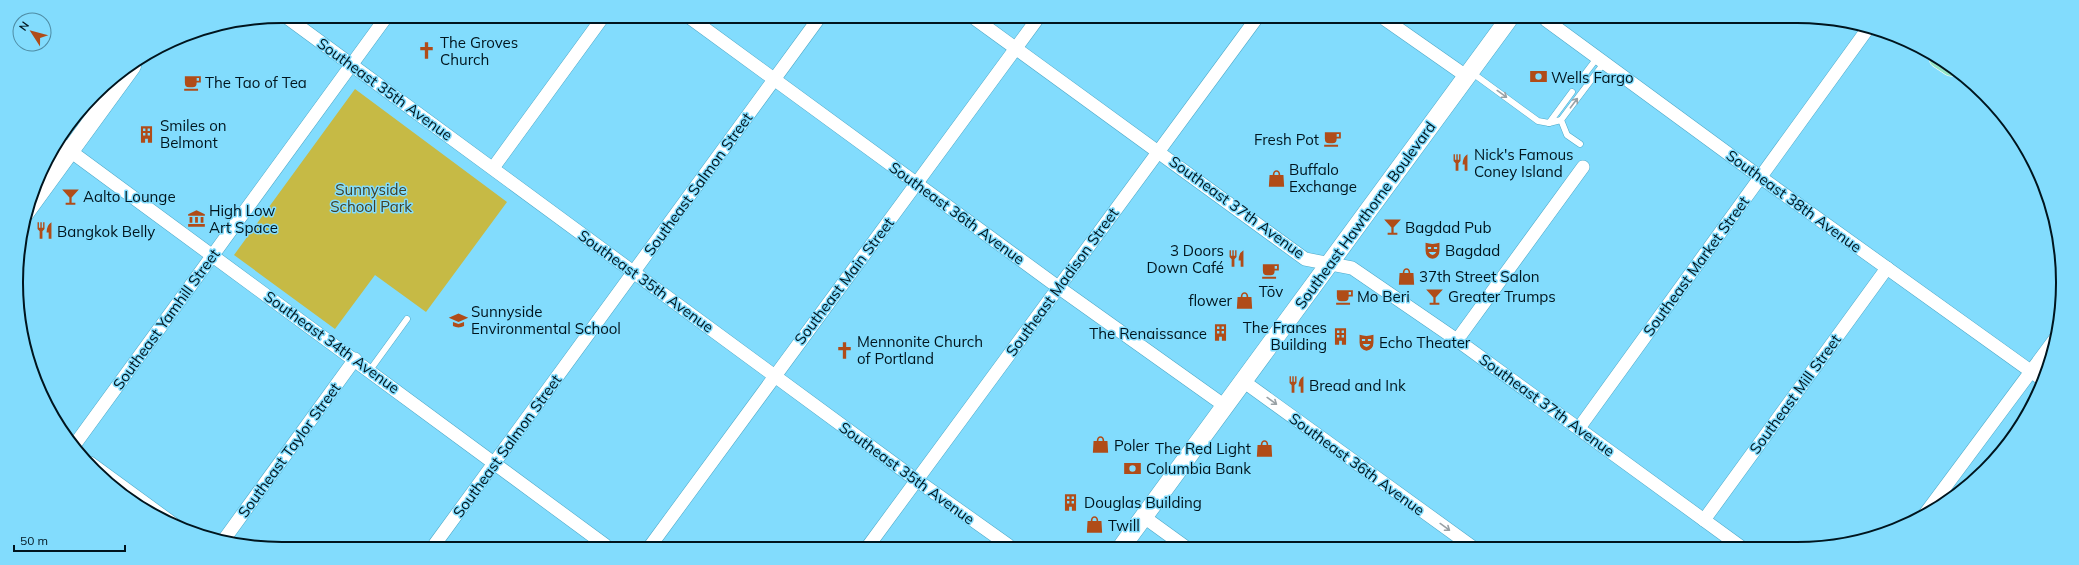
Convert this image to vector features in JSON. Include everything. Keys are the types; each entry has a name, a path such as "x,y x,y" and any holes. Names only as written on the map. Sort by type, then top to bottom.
{"main road":[{"name":"Southeast Hawthorne Boulevard","path":"1126,542 1506,23"},
{"path":"45,178 64,146 119,81"}],"street":[{"name":"Southeast 35th Avenue","path":"295,23 634,271 916,480 1004,542"},
{"name":"Southeast Yamhill Street","path":"78,441 382,23"},
{"path":"493,168 599,23"},
{"name":"Southeast 36th Avenue","path":"697,23 1058,287 1225,406"},
{"name":"Southeast Salmon Street","path":"436,542 815,23"},
{"name":"Southeast 37th Avenue","path":"981,23 1158,150 1305,259 1352,268 1457,340 1734,542"},
{"name":"Southeast Main Street","path":"653,542 1034,23"},
{"name":"Southeast Madison Street","path":"871,542 1158,150 1253,23"},
{"path":"1391,23 1468,74"},
{"name":"Southeast 38th Avenue","path":"1550,23 1760,177 2038,376"},
{"name":"Southeast Market Street","path":"1579,428 1865,32"},
{"name":"Southeast 34th Avenue","path":"64,146 495,462 601,542"},
{"path":"1457,340 1583,167"},
{"name":"Southeast Mill Street","path":"1704,520 1887,268"},
{"path":"1934,502 2047,350"},
{"name":"Southeast Taylor Street","path":"227,536 355,360"},
{"name":"Southeast 36th Avenue","path":"1243,381 1465,542"},
{"path":"1144,517 1178,542"}],"lane":[{"path":"1468,74 1538,120 1549,123 1561,120 1601,60"},
{"path":"1581,79 1601,60"},
{"path":"1549,123 1572,92"},
{"path":"1561,120 1567,135 1580,144"},
{"path":"370,370 408,319"}],"green space":[{"name":"Sunnyside School Park","path":"355,89 507,202 426,312 375,275 335,329 234,255"}],"place":[{"name":"The Groves Church","path":"427,51"},
{"name":"Wells Fargo","path":"1538,77"},
{"name":"The Tao of Tea","path":"192,82"},
{"name":"Smiles on Belmont","path":"147,134"},
{"name":"Fresh Pot","path":"1332,139"},
{"name":"Nick's Famous Coney Island","path":"1461,163"},
{"name":"Buffalo Exchange","path":"1276,178"},
{"name":"Aalto Lounge","path":"70,196"},
{"name":"High Low Art Space","path":"196,219"},
{"name":"Bagdad Pub","path":"1392,227"},
{"name":"Bangkok Belly","path":"44,231"},
{"name":"Bagdad","path":"1432,250"},
{"name":"3 Doors Down Café","path":"1237,259"},
{"name":"Tōv","path":"1271,270"},
{"name":"37th Street Salon","path":"1406,276"},
{"name":"Mo Beri","path":"1344,296"},
{"name":"Greater Trumps","path":"1435,296"},
{"name":"flower","path":"1245,300"},
{"name":"Sunnyside Environmental School","path":"458,320"},
{"name":"The Renaissance","path":"1220,333"},
{"name":"The Frances Building","path":"1340,336"},
{"name":"Echo Theater","path":"1366,342"},
{"name":"Mennonite Church of Portland","path":"844,350"},
{"name":"Bread and Ink","path":"1296,385"},
{"name":"Poler","path":"1101,445"},
{"name":"The Red Light","path":"1264,448"},
{"name":"Columbia Bank","path":"1133,468"},
{"name":"Douglas Building","path":"1071,502"},
{"name":"Twill","path":"1095,525"}]}
